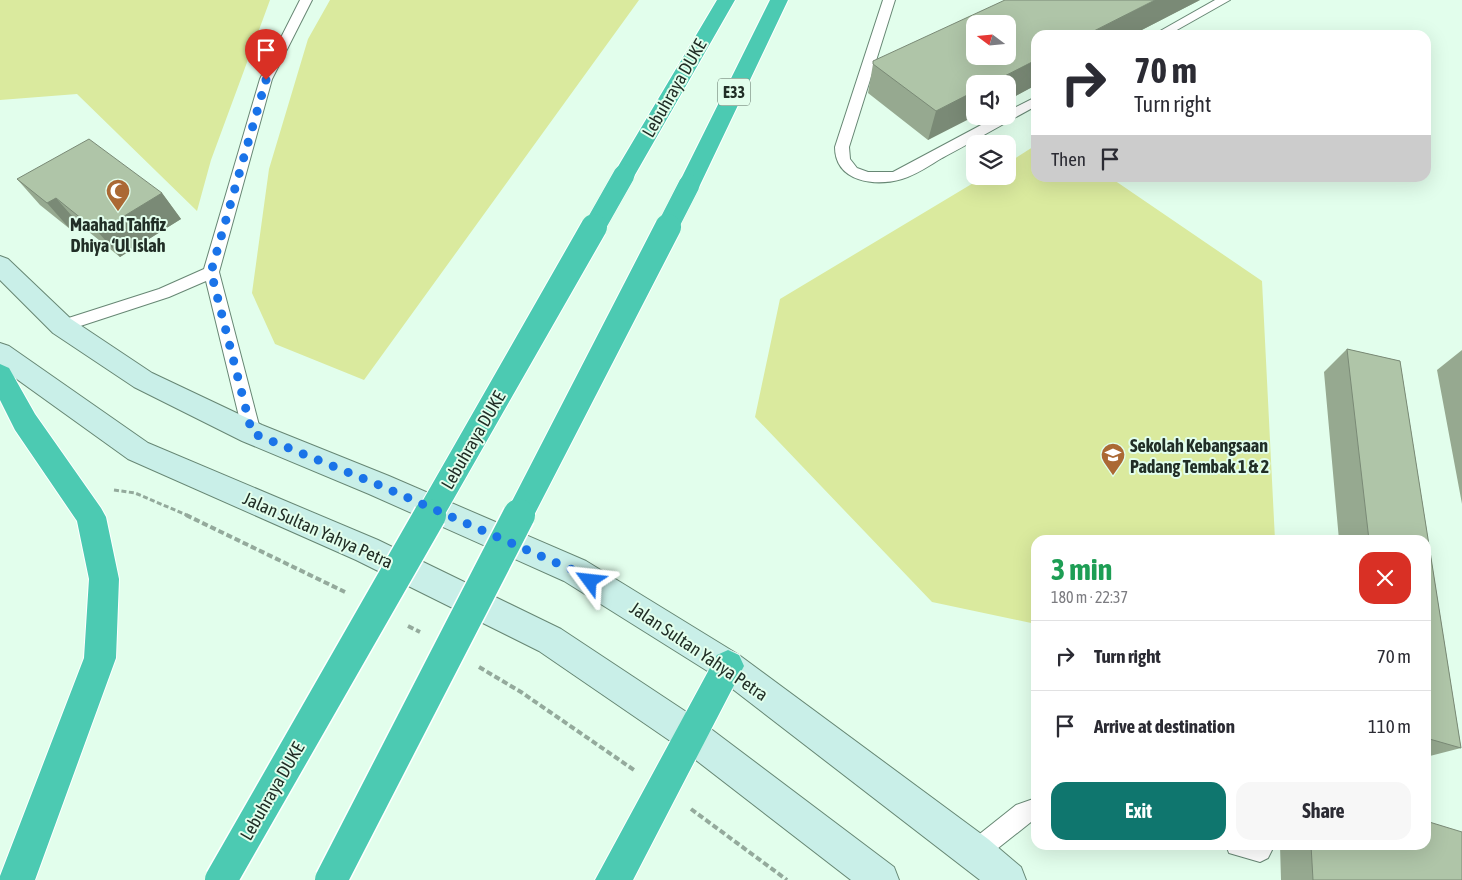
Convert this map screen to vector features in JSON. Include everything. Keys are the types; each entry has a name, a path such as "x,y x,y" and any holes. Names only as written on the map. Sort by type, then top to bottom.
{"highway":[{"name":"Lebuhraya DUKE","path":"221,880 726,0"},
{"name":"E33","path":"331,880 689,185 779,0"},
{"path":"0,375 25,422 91,517 104,579 100,658 17,880"},
{"path":"613,880 728,666"}],"main road":[{"name":"Jalan Sultan Yahya Petra","path":"0,264 62,326 143,380 252,433 379,485 575,571 728,666 975,852 1008,880"},
{"name":"Jalan Sultan Yahya Petra","path":"0,352 51,391 138,450 367,550 550,640 691,735 881,880"}],"lane":[{"path":"252,433 211,272 266,80 306,0"},
{"path":"889,0 842,147 843,159 850,169 864,177 886,179 900,175 1031,104"},
{"path":"1168,30 1224,0"},
{"path":"62,326 164,292 211,272"},
{"path":"975,852 1024,813 1031,811"}],"green space":[{"path":"0,0 270,0 211,160 197,211 77,94 0,100"},
{"path":"330,0 639,0 364,380 275,344 252,293 269,169 308,39"},
{"path":"1031,148 1031,182 1117,182 1262,281 1275,535 1031,535 1031,623 932,602 755,417 780,299 970,185 1016,185 1016,158"}],"building":[{"path":"1005,0 1155,0 1096,30 1031,30 1031,63 1007,75 966,75 966,96 936,111 873,64 873,61 966,18 966,65 1016,65 1016,15 973,15"},
{"path":"89,139 162,193 98,232 56,198 47,203 17,179"},
{"path":"1347,349 1400,361 1427,535 1368,535"},
{"path":"1431,558 1461,748 1431,739"},
{"path":"1431,823 1462,832 1462,880 1313,880 1311,850 1431,850"}],"place":[{"name":"Maahad Tahfiz Dhiya ‘Ul Islah","path":"118,212"},
{"name":"Sekolah Kebangsaan Padang Tembak 1 & 2","path":"1113,476"}],"route":[{"path":"266,80 211,272 252,433 379,485 575,571 590,581"}]}
